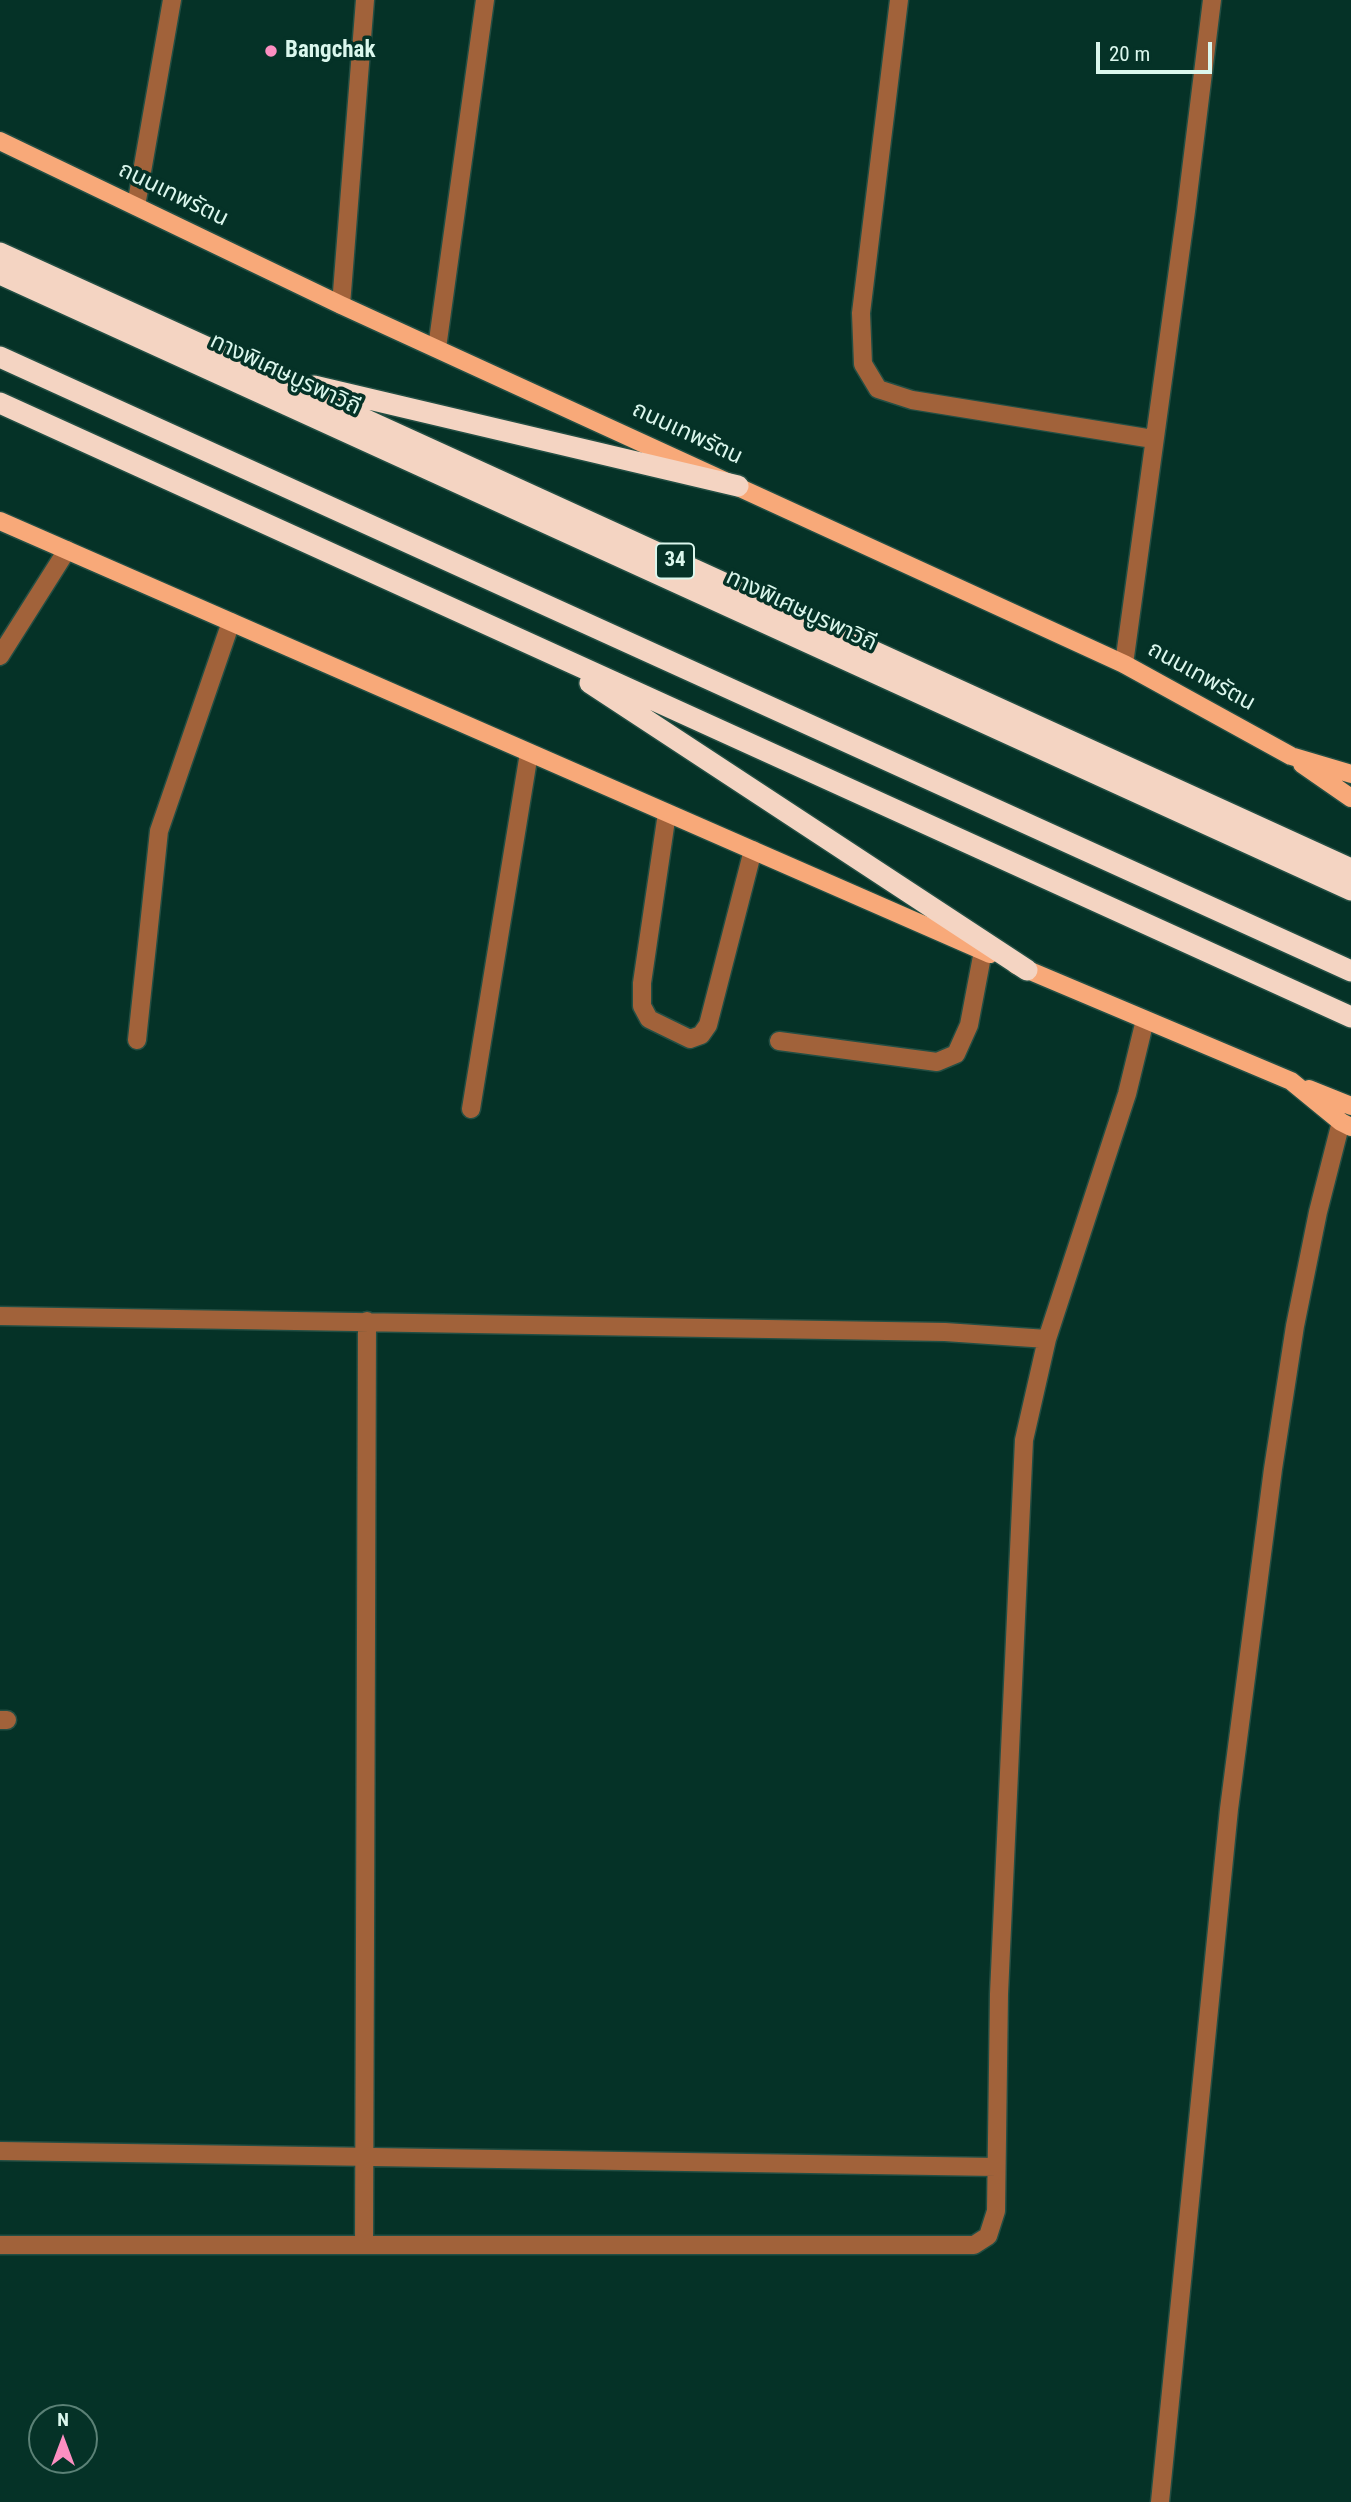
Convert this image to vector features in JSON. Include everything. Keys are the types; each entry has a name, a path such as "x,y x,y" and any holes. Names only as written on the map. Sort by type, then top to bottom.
{"highway":[{"name":"34","path":"0,253 1351,869"},
{"name":"ทางพิเศษบูรพาวิถี","path":"0,274 1351,890"},
{"path":"0,357 1351,971"},
{"path":"267,375 738,486"},
{"path":"0,403 1351,1017"},
{"path":"534,646 1027,970"}],"main road":[{"name":"ถนนเทพรัตน","path":"0,141 341,305 1124,664 1291,756 1351,774"},
{"path":"0,521 983,951 1351,1106"},
{"path":"1291,756 1351,798"},
{"path":"1291,1081 1346,1125"}],"street":[{"path":"136,206 172,0"},
{"path":"341,305 365,0"},
{"path":"437,348 485,0"},
{"path":"899,0 861,313 863,363 878,388 912,400 1153,439"},
{"path":"1124,664 1212,0"},
{"path":"0,656 67,550"},
{"path":"137,1040 159,831 231,622"},
{"path":"471,1109 529,752"},
{"path":"667,813 642,983 642,1006 649,1019 690,1039 701,1035 708,1025 753,850"},
{"path":"779,1041 937,1062 956,1054 969,1026 983,951"},
{"path":"0,2245 974,2245 988,2236 996,2211 999,1980 1024,1440 1047,1339 1127,1094 1145,1020"},
{"path":"1160,2502 1229,1809 1266,1524 1295,1326 1318,1212 1346,1125"},
{"path":"0,1316 945,1332 1047,1339"},
{"path":"364,2245 367,1321"},
{"path":"0,2151 996,2167"}],"place":[{"name":"Bangchak","path":"271,51"}]}
